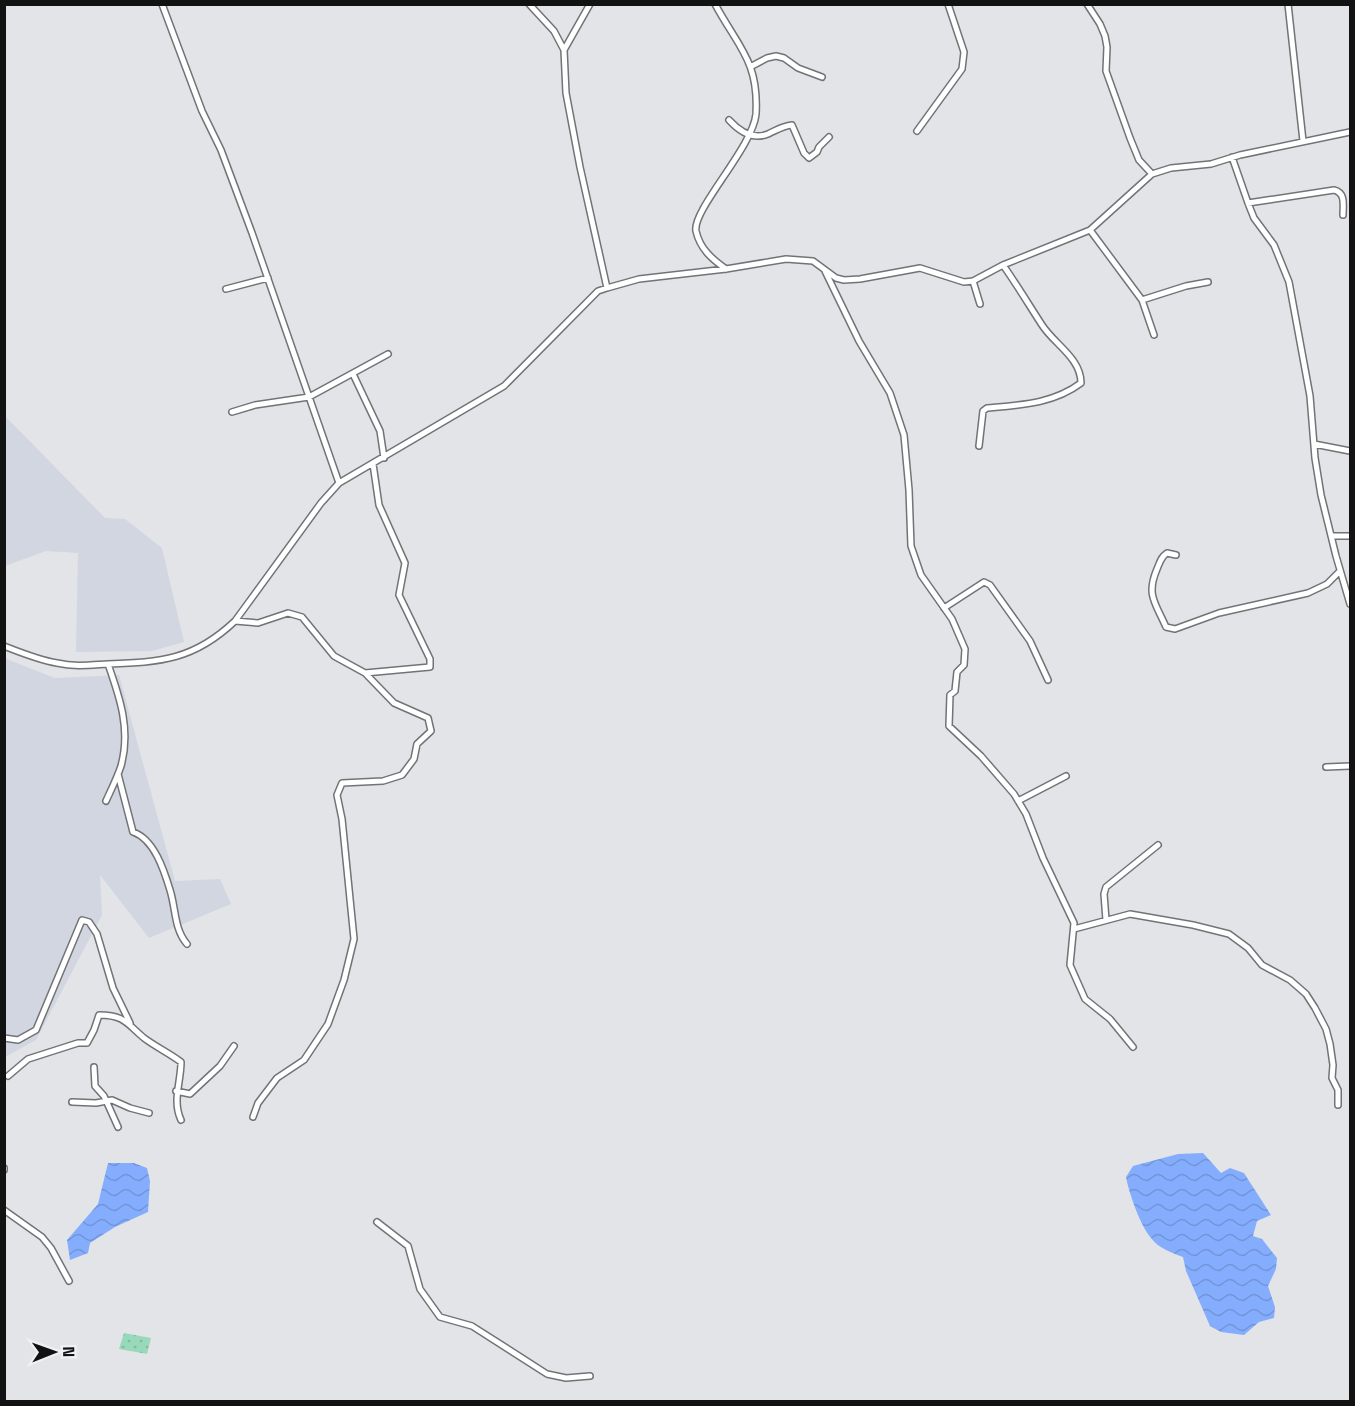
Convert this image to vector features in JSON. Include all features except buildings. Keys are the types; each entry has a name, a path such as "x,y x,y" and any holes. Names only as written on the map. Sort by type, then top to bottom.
{"street":[{"path":"162,4 202,111 221,150 339,483"},
{"path":"529,4 554,31 564,50 566,93 606,288"},
{"path":"564,50 590,4"},
{"path":"715,4 752,66 756,89 756,112 751,133 697,219 696,230 707,255 726,269"},
{"path":"917,131 962,69 964,52 948,4"},
{"path":"1087,4 1105,36 1106,71 1130,138 1139,160 1152,174"},
{"path":"1288,4 1303,141"},
{"path":"752,66 776,56 822,77"},
{"path":"729,120 745,134 767,134 782,126 792,125 804,153 809,158 829,137"},
{"path":"4,646 45,661 80,666 156,662 188,653 219,636 235,621 321,503 339,483 504,386 598,291 639,279 726,269 786,259 813,261 836,278 844,280 920,268 964,282 974,281 1003,265 1090,230 1152,174 1172,168 1211,164 1232,157 1350,132"},
{"path":"1232,157 1254,218 1274,245 1289,282 1310,396 1321,495 1350,604"},
{"path":"1248,203 1334,190 1341,193 1344,215"},
{"path":"1090,230 1142,300 1154,335"},
{"path":"979,446 983,411 987,408 1026,405 1059,397 1081,383 1081,375 1065,349 1042,326 1003,265"},
{"path":"824,269 859,342 890,393 904,435 911,546 921,575 952,619 965,649 964,665 957,672 955,691 950,695 949,726 981,756 1026,814 1043,858 1074,923 1070,965 1085,999 1110,1019 1133,1047"},
{"path":"226,289 268,278"},
{"path":"974,281 980,304"},
{"path":"1142,300 1186,286 1209,282"},
{"path":"232,412 255,405 309,397 388,354"},
{"path":"353,374 380,431 384,458"},
{"path":"1314,444 1350,451"},
{"path":"365,673 430,667 430,659 399,595 405,563 379,505 373,464"},
{"path":"1331,536 1350,536"},
{"path":"1176,555 1167,553 1162,556 1151,582 1151,594 1169,629 1220,613 1308,593 1327,584 1340,571"},
{"path":"944,608 984,582 990,585 1030,641 1048,680"},
{"path":"235,621 258,623 288,613 302,617 334,656 365,673 393,703 428,718 431,731 417,744 414,759 402,775 383,781 342,783 337,795 342,819 354,939 344,980 328,1024 304,1060 277,1078 258,1103 253,1117"},
{"path":"106,801 121,766 126,732 120,700 108,664"},
{"path":"1326,767 1350,766"},
{"path":"117,774 133,832 142,835 154,851 171,891 180,936 187,944"},
{"path":"1018,801 1066,776"},
{"path":"1106,920 1104,894 1106,887 1158,845"},
{"path":"1074,929 1130,915 1193,925 1229,934 1248,948 1262,965 1290,980 1306,994 1326,1029 1333,1065 1332,1078 1338,1090 1338,1105"},
{"path":"4,1038 18,1040 36,1030 82,920 89,922 97,934 113,988 130,1023 144,1038 181,1062 181,1076 176,1091 177,1113 181,1120"},
{"path":"8,1076 28,1059 78,1043 87,1043 99,1015 112,1015 130,1023"},
{"path":"176,1091 190,1095 220,1066 234,1046"},
{"path":"94,1067 95,1086 104,1096 118,1127"},
{"path":"72,1102 84,1104 112,1100 149,1113"},
{"path":"4,1210 42,1237 51,1248 69,1281"},
{"path":"377,1222 408,1246 420,1289 440,1317 472,1326 547,1374 566,1378 590,1376"}],"shaded area":[{"path":"4,415 105,518 125,519 162,548 184,642 152,651 76,652 78,553 46,551 5,566"},
{"path":"4,658 55,678 119,675 175,881 220,879 231,904 149,938 100,875 102,915 36,1040 7,1056 4,1054"}],"green space":[{"path":"124,1333 151,1338 147,1354 119,1349"}],"water":[{"path":"1203,1153 1221,1173 1230,1168 1244,1173 1271,1215 1257,1221 1253,1236 1262,1239 1277,1258 1276,1269 1268,1286 1275,1307 1274,1318 1259,1322 1244,1335 1221,1332 1210,1326 1186,1271 1183,1257 1154,1242 1139,1217 1127,1184 1126,1177 1133,1166 1178,1154"},
{"path":"108,1163 134,1163 147,1168 150,1181 148,1212 115,1227 90,1243 88,1253 70,1260 67,1240 98,1204"}]}
